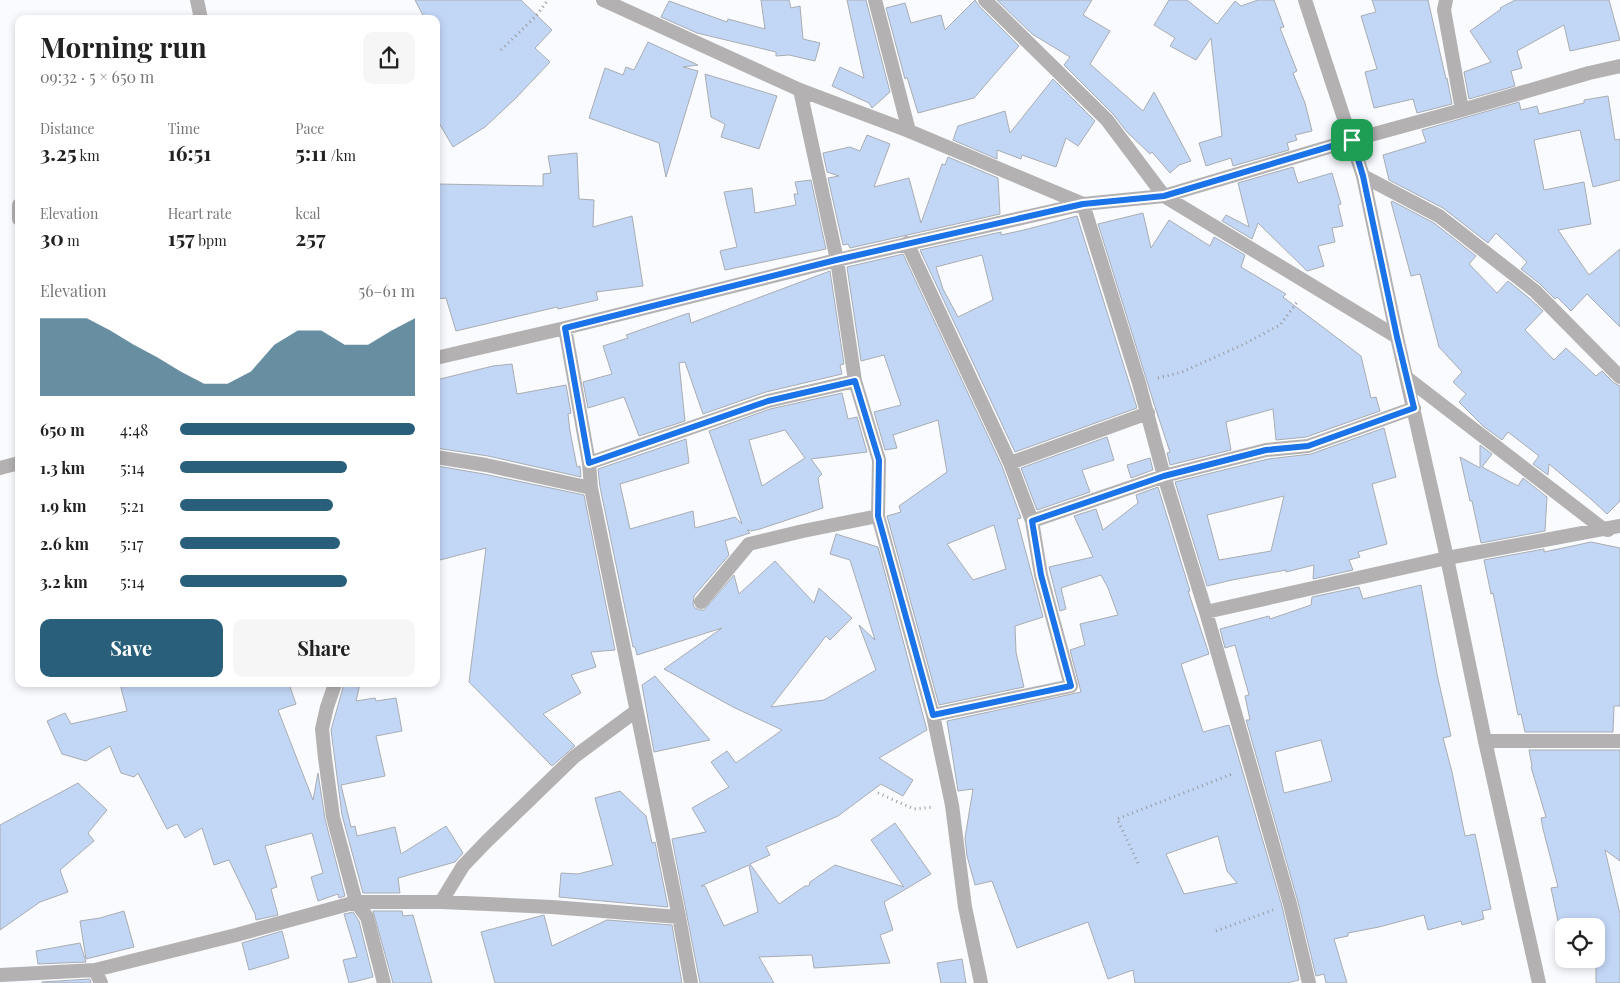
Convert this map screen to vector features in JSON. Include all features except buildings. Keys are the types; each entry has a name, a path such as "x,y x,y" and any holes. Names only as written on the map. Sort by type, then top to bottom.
{"street":[{"path":"197,0 200,15"},
{"path":"603,0 800,90 909,131 1083,204 1139,383 1164,476 1206,612 1290,904 1309,983"},
{"path":"875,0 909,131"},
{"path":"984,0 1107,120 1164,196 1397,337"},
{"path":"1305,0 1363,176 1447,558 1484,741 1539,983"},
{"path":"1446,0 1444,10 1462,110"},
{"path":"440,357 907,243 1083,204 1164,196 1352,140 1589,73 1620,66"},
{"path":"800,90 836,260 855,381 879,460 878,516 933,715 952,805 965,907 981,983"},
{"path":"1363,176 1439,216 1535,291 1620,377"},
{"path":"907,243 1010,464 1032,521 1041,575 1071,686 933,715"},
{"path":"565,328 589,463 591,488 691,983"},
{"path":"1407,378 1602,528 1620,535"},
{"path":"589,463 768,401 855,381"},
{"path":"1032,521 1164,476 1266,450 1308,446 1414,408"},
{"path":"1010,464 1148,413"},
{"path":"440,458 486,465 591,488"},
{"path":"0,468 15,464"},
{"path":"701,602 749,544 878,516"},
{"path":"1206,612 1447,558 1620,526"},
{"path":"334,687 322,729 333,817 356,902 367,918 384,983"},
{"path":"441,902 463,866 486,842 574,757 636,711"},
{"path":"1484,741 1620,742"},
{"path":"0,975 95,970 236,935 356,902 441,902 552,907 679,917"},
{"path":"95,970 101,983"}],"path":[{"path":"501,50 536,16 548,0"},
{"path":"1139,383 1182,372 1242,345 1280,325 1310,284"},
{"path":"1138,863 1117,819 1250,767"},
{"path":"878,793 914,809 952,805"},
{"path":"1216,931 1290,904"}],"route":[{"path":"1352,140 1363,176 1414,408 1308,446 1266,450 1237,456 1164,476 1032,521 1041,575 1071,686 933,715 878,516 879,460 855,381 768,401 589,463 565,328 907,243 1083,204 1164,196 1352,140"}]}
